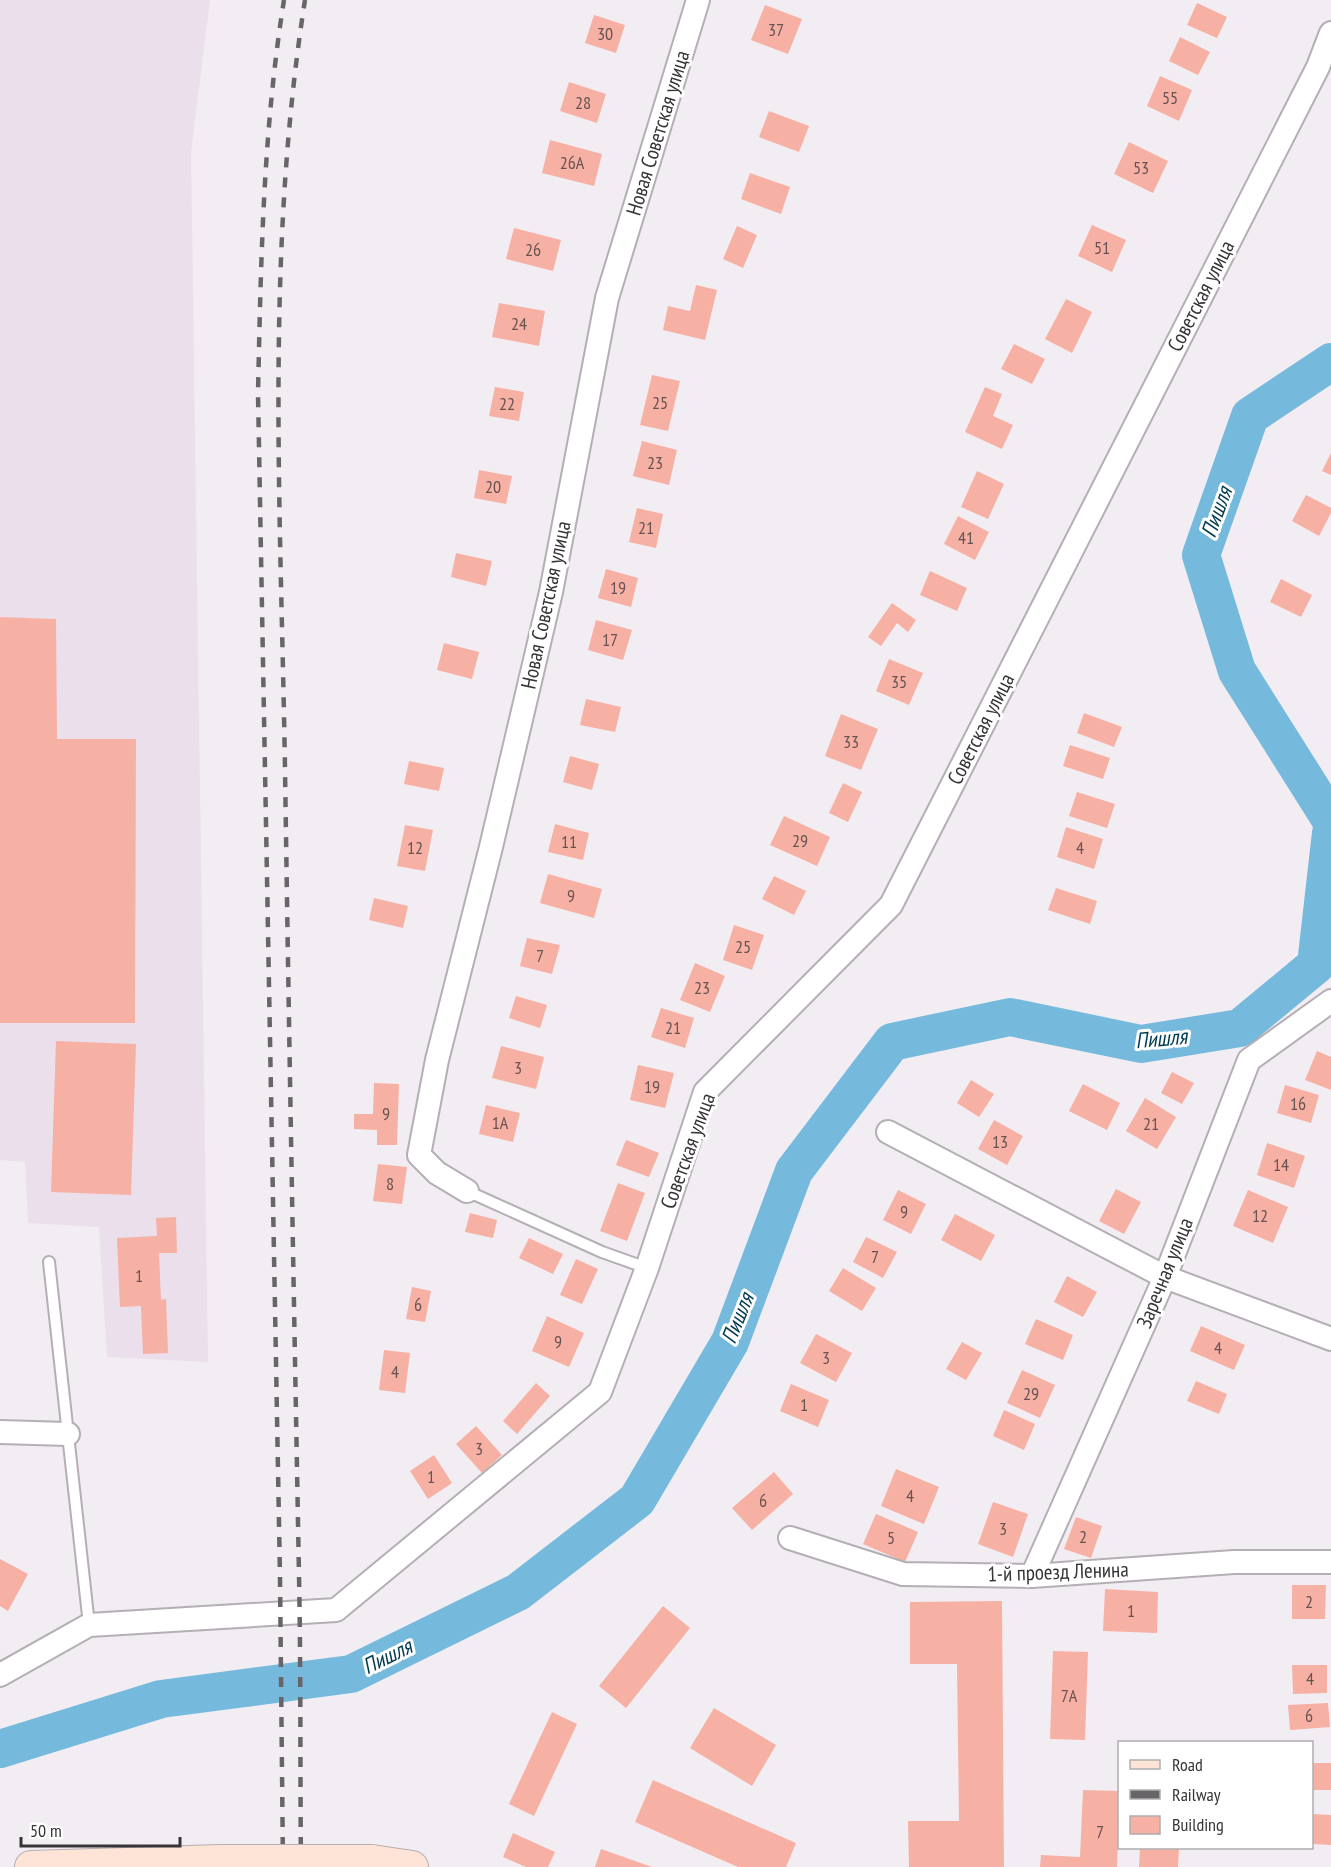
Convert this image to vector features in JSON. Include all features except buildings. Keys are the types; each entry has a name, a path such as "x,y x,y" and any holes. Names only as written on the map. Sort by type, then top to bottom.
{"main road":[{"path":"31,1867 220,1861 372,1861 412,1867"}],"street":[{"name":"Новая Советская улица","path":"467,1191 437,1173 419,1155 437,1060 491,847 551,592 607,298 698,0"},
{"name":"Советская улица","path":"89,1624 336,1610 600,1392 647,1268 705,1092 891,905 1318,67 1331,33"},
{"name":"Заречная улица","path":"1032,1576 1165,1277 1249,1060 1331,1000"},
{"path":"888,1132 1165,1277 1331,1340"},
{"path":"0,1432 68,1434"},
{"name":"1-й проезд Ленина","path":"790,1538 903,1574 1032,1576 1234,1562 1331,1562"},
{"path":"0,1675 89,1624"}],"lane":[{"path":"467,1191 602,1252 647,1268"},
{"path":"50,1262 89,1624"}],"shaded area":[{"path":"0,0 210,0 191,152 208,1362 107,1357 99,1227 28,1223 25,1162 0,1160"}],"waterway":[{"name":"Пишля","path":"1331,362 1250,416 1201,555 1237,671 1331,820"},
{"name":"Пишля","path":"0,1749 161,1699 351,1674 518,1592 637,1500 730,1342 794,1171 892,1042 1010,1017 1141,1044 1240,1028 1316,965 1331,833"}],"railway":[{"path":"283,1867 280,1577 258,393 267,147 284,0"},
{"path":"301,1867 300,1612 278,383 284,191 292,95 305,0"}]}
